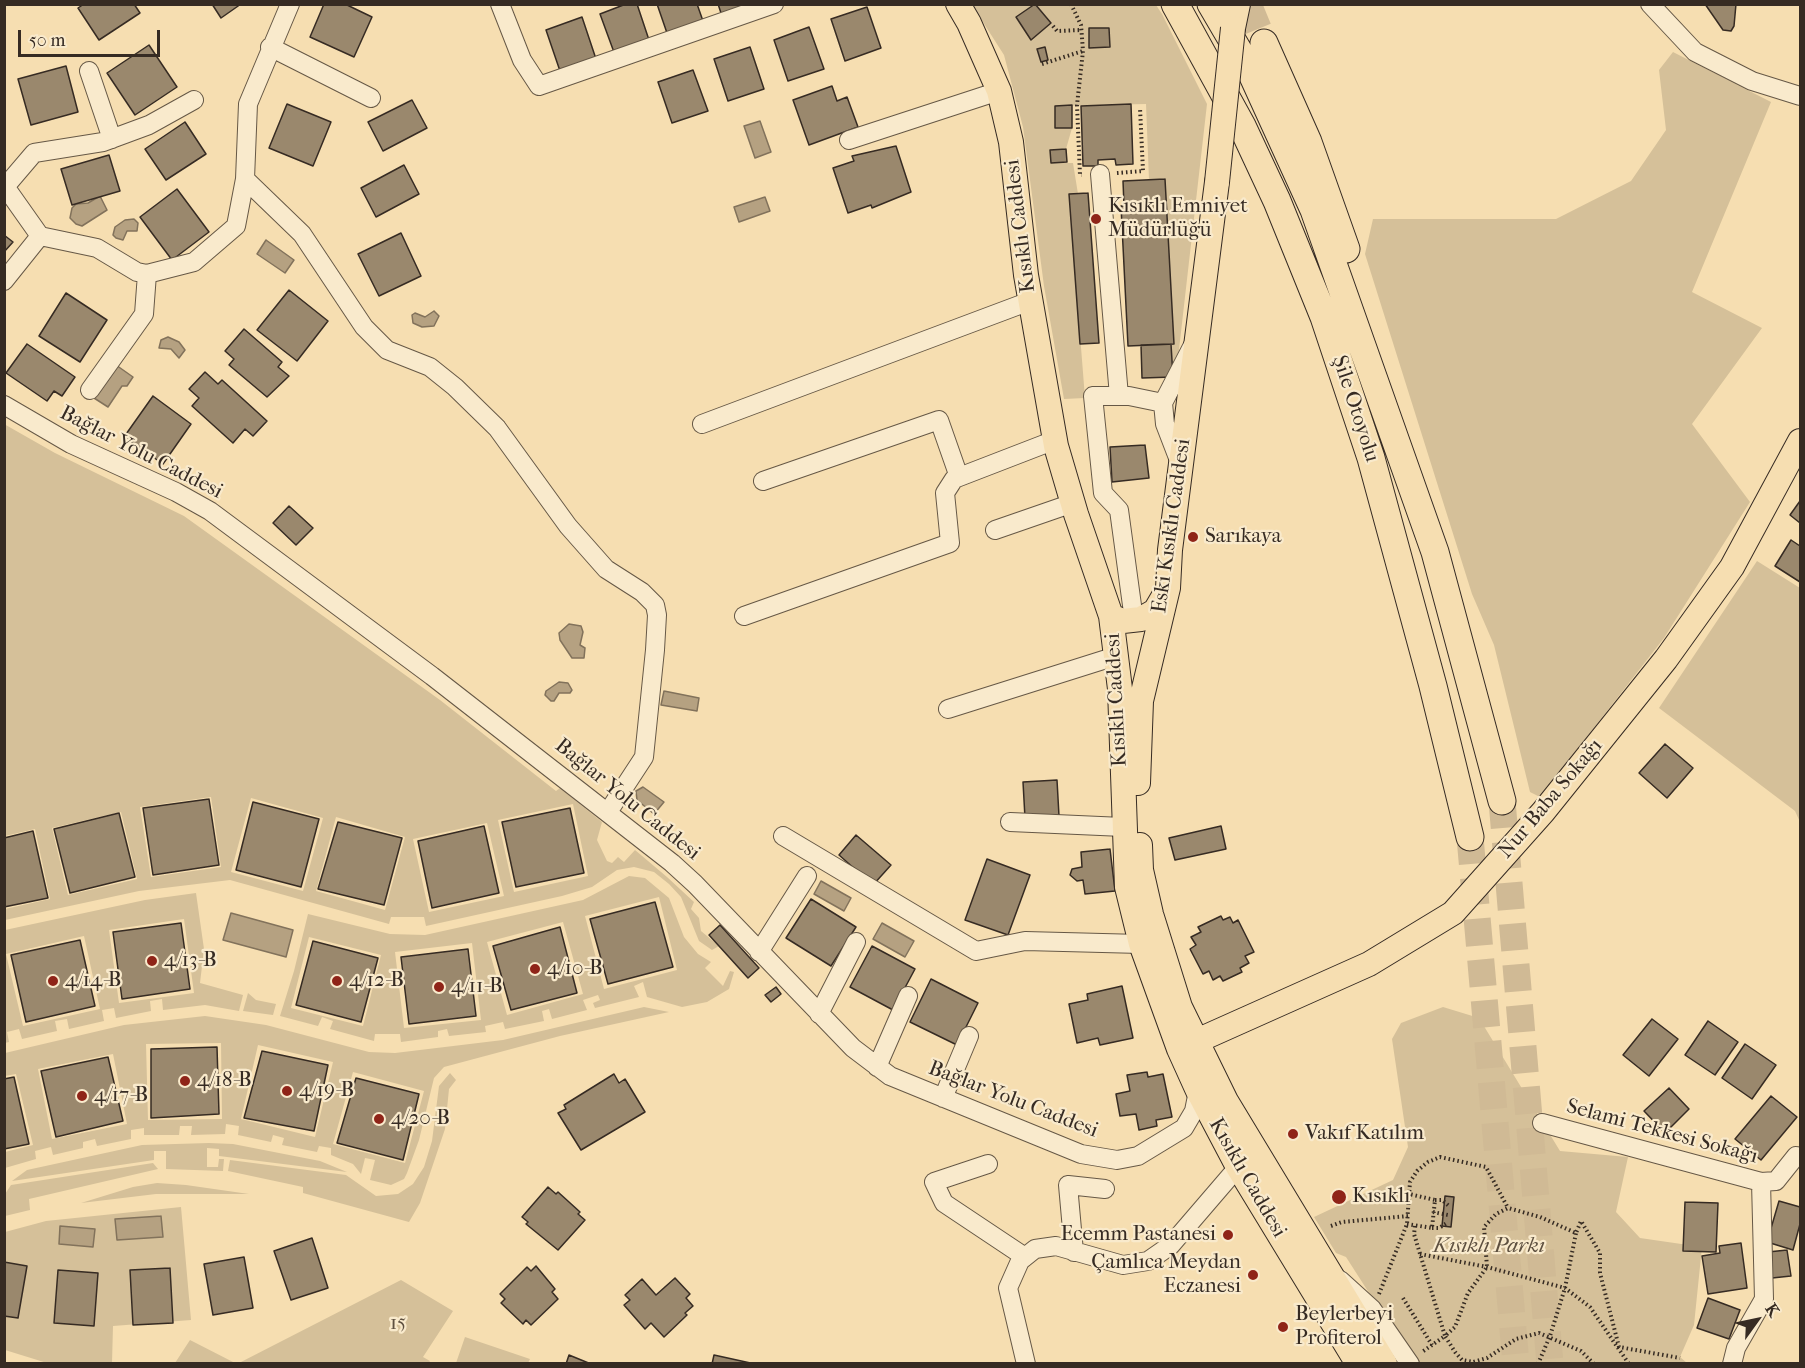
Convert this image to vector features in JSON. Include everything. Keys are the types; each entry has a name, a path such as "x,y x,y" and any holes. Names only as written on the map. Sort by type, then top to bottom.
{"highway":[{"name":"Şile Otoyolu","path":"1175,4 1252,148 1277,201 1324,317 1371,458 1430,675 1470,837"},
{"name":"Şile Otoyolu","path":"1211,4 1252,75 1314,210 1436,552 1502,801"},
{"path":"1264,43 1308,141 1334,210 1392,388 1436,552"}],"main road":[{"name":"Kısıklı Caddesi","path":"958,4 969,23 999,91 1011,142 1030,301 1055,440 1073,503 1123,618 1116,656 1120,689 1123,827 1127,886 1141,944 1187,1045 1226,1101 1385,1364"},
{"name":"Eski Kısıklı Caddesi","path":"1187,1045 1180,1007 1160,950 1141,870 1137,755 1141,701 1167,591 1180,465 1217,182 1234,12"},
{"name":"Nur Baba Sokağı","path":"1187,1045 1369,964 1403,946 1453,913 1543,812 1666,659 1732,567 1800,441"},
{"path":"1123,618 1141,620 1155,611 1167,591"},
{"name":"Kısıklı Caddesi","path":"1187,1045 1198,1091 1238,1167 1358,1364"}],"street":[{"path":"195,100 149,125 112,139 33,153 5,186 40,236 97,248 136,272 147,274 194,262 236,226 245,179 248,104 290,4"},
{"path":"500,4 522,60 539,86 774,4"},
{"path":"1650,4 1695,52 1752,81 1800,96"},
{"path":"270,47 370,98"},
{"path":"89,71 112,139"},
{"path":"849,140 999,91"},
{"path":"1100,174 1119,396"},
{"path":"245,179 302,234 364,327 387,350 430,367 455,387 497,428 568,526 606,569 642,592 655,605 655,650 645,757 608,812"},
{"path":"4,281 40,236"},
{"path":"90,390 144,314 147,274"},
{"path":"702,424 1030,301"},
{"path":"1180,465 1166,424 1163,403 1197,338"},
{"path":"1123,618 1119,510 1103,493 1093,396 1119,396 1163,403"},
{"name":"Bağlar Yolu Caddesi","path":"4,405 71,444 176,492 210,511 476,709 608,812 695,884 853,1048 890,1076 1081,1154 1117,1160 1138,1156 1184,1128 1194,1111 1198,1091"},
{"path":"763,481 939,420 959,477"},
{"path":"744,616 950,543 945,493 954,479 1055,440"},
{"path":"995,530 1073,503"},
{"path":"948,709 1116,656"},
{"path":"1010,822 1123,827"},
{"path":"783,836 976,951 1025,941 1141,944"},
{"path":"759,952 807,876"},
{"path":"819,1014 856,942"},
{"path":"878,1067 908,996"},
{"path":"943,1098 969,1036"},
{"name":"Selami Tekkesi Sokağı","path":"1542,1123 1761,1182 1764,1299 1736,1348 1732,1364"},
{"path":"1761,1182 1776,1181 1796,1156 1800,1157"},
{"path":"988,1164 934,1182 944,1203 1025,1257"},
{"path":"1026,1364 1008,1288 1015,1269 1025,1257 1035,1249 1056,1246 1123,1265 1148,1261 1171,1245 1238,1167"},
{"path":"1074,1252 1068,1185 1105,1189"},
{"path":"1322,1263 1372,1309 1413,1359"}],"path":[{"path":"1071,4 1081,30 1083,51 1077,105 1080,175 1143,171 1140,108"},
{"path":"1053,26 1057,31 1081,30"},
{"path":"1042,63 1083,51"},
{"path":"1379,1294 1407,1224 1410,1182 1417,1171 1428,1162 1440,1157 1486,1167 1508,1208"},
{"path":"1409,1194 1442,1200 1449,1206"},
{"path":"1432,1228 1435,1200"},
{"path":"1413,1359 1455,1327 1468,1293 1487,1267 1484,1227 1496,1214 1508,1208 1540,1216 1576,1233"},
{"path":"1433,1212 1448,1215"},
{"path":"1331,1226 1342,1222 1408,1216"},
{"path":"1538,1364 1550,1336 1565,1287 1576,1233 1581,1221 1600,1252 1600,1273 1619,1347"},
{"path":"1407,1224 1439,1228 1447,1223"},
{"path":"1415,1226 1414,1234 1445,1336 1462,1360 1473,1362 1487,1358 1528,1334 1550,1336 1581,1352 1594,1364"},
{"path":"1420,1254 1487,1267 1565,1287 1590,1307 1629,1364"},
{"path":"1403,1298 1432,1345"},
{"path":"1619,1347 1680,1358"}],"green space":[{"path":"972,5 1156,5 1162,14 1207,104 1177,367 1173,377 1171,344 1149,180 1146,104 1056,106 1055,128 1072,128 1066,149 1051,163 1073,163 1078,194 1069,195 1085,398 1064,399 1044,286 1023,127 1004,55"},
{"path":"1673,52 1771,102 1692,292 1762,328 1692,424 1750,502 1664,638 1540,797 1530,792 1494,645 1472,594 1365,254 1373,219 1556,219 1631,181 1666,130 1659,70"},
{"path":"4,424 55,453 184,516 440,700 556,791 560,788 602,822 597,840 607,861 612,863 618,857 624,862 635,850 667,877 694,902 691,909 699,918 701,931 719,946 712,950 699,941 681,897 669,884 654,872 634,867 617,870 592,887 562,896 426,926 424,917 391,917 389,924 230,880 139,891 5,920 5,909 50,899 35,829 5,836","holes":["211,797 221,867 151,877 140,807","251,798 323,818 303,891 231,872","573,804 588,876 514,892 498,820","121,812 137,879 68,895 52,828","336,817 405,837 385,910 316,891","487,823 504,896 429,912 413,839"]},
{"path":"1757,561 1800,588 1800,822 1795,811 1659,708"},
{"path":"629,876 645,878 669,898 684,937 698,954 711,962 705,968 723,986 730,971 734,972 729,989 707,1002 682,1007 647,997 643,982 634,986 639,997 595,1008 593,1003 600,1000 598,995 583,1000 587,1010 552,1019 549,1009 542,1011 544,1021 505,1029 503,1022 485,1026 486,1032 449,1036 447,1029 438,1031 438,1037 401,1042 400,1034 375,1034 374,1041 330,1029 333,1021 322,1017 318,1026 280,1016 308,914 390,934 425,935 583,900","holes":["659,897 677,970 604,989 585,916","563,922 583,994 507,1015 487,942","309,937 381,955 363,1026 291,1008","472,943 481,1020 404,1028 395,952"]},
{"path":"196,893 204,949 200,983 243,995 239,1011 205,1005 163,1010 162,999 150,1001 151,1011 116,1018 114,1008 102,1010 104,1021 69,1029 67,1019 55,1021 57,1031 22,1039 19,1029 7,1032 9,1042 5,1043 5,930 145,900","holes":["184,919 194,993 119,1003 109,930","84,936 100,1009 23,1026 6,954"]},
{"path":"248,993 256,1000 276,1004 273,1015 243,1011"},
{"path":"644,1007 669,1012 560,1036 444,1067 434,1078 419,1140 407,1173 404,1179 391,1185 370,1180 375,1160 365,1158 361,1174 353,1164 331,1155 331,1148 319,1146 317,1152 282,1145 284,1138 273,1135 271,1142 238,1135 239,1126 226,1124 225,1134 191,1135 192,1126 180,1126 179,1135 144,1135 144,1128 131,1130 131,1139 97,1146 95,1139 83,1142 83,1148 53,1155 51,1147 35,1151 36,1159 5,1168 5,1152 33,1145 16,1074 5,1076 5,1053 124,1025 205,1016 266,1025 369,1052 395,1053 503,1040","holes":["221,1043 222,1119 148,1120 146,1044","258,1045 333,1062 315,1137 241,1119","113,1054 127,1124 52,1139 38,1069","353,1072 424,1091 405,1163 333,1144"]},
{"name":"Kısıklı Parkı","path":"1443,1007 1479,1018 1560,1151 1628,1157 1616,1212 1640,1238 1702,1247 1694,1325 1680,1357 1687,1363 1414,1363 1346,1257 1336,1253 1314,1217 1393,1180 1408,1147 1392,1039 1401,1023"},
{"path":"450,1073 456,1080 449,1089 445,1129 420,1203 409,1222 303,1193 303,1187 228,1171 230,1160 346,1175 376,1196 398,1194 413,1184 424,1167 432,1141 439,1086"},
{"path":"233,1144 320,1161 347,1172 219,1156 219,1149 207,1148 207,1167 218,1167 219,1159 224,1159 223,1171 166,1169 166,1151 154,1151 154,1160 12,1181 27,1170 142,1145"},
{"path":"153,1163 158,1169 29,1199 30,1210 5,1216 5,1194 11,1185"},
{"path":"157,1183 249,1194 156,1194 81,1203 133,1187"},
{"path":"181,1207 191,1320 113,1326 112,1363 47,1363 5,1350 5,1232 46,1221"},
{"name":"15","path":"401,1280 453,1311 423,1357 430,1361 429,1363 239,1363"},
{"path":"465,1337 530,1359 528,1363 456,1363"},
{"path":"190,1340 235,1363 175,1363"}],"shaded area":[{"path":"760,121 771,152 755,158 744,126"},
{"path":"100,196 107,210 82,226 70,218 72,208 76,204 88,203"},
{"path":"765,197 770,211 739,222 734,207"},
{"path":"134,219 138,223 137,231 127,231 123,240 113,235 115,227 125,220"},
{"path":"266,240 294,260 285,273 257,254"},
{"path":"434,311 439,316 434,326 422,327 413,323 412,315 415,313 425,317"},
{"path":"168,337 179,342 185,350 179,358 171,349 159,348 161,340"},
{"path":"116,365 133,377 127,386 122,386 108,407 94,398"},
{"path":"569,624 581,626 583,632 580,645 585,648 584,658 572,658 560,640 559,633"},
{"path":"559,682 568,683 572,690 570,693 559,693 554,701 551,701 545,695 546,691"},
{"path":"664,691 699,698 697,711 661,705"},
{"path":"643,787 664,802 654,814 637,800 636,791"},
{"path":"821,881 851,898 844,911 814,894"},
{"path":"231,913 293,930 286,957 223,940"},
{"path":"882,923 914,941 905,957 873,939"},
{"path":"161,1216 163,1237 117,1240 115,1219"},
{"path":"60,1226 95,1229 93,1247 59,1244"}],"building":[{"path":"84,4 134,4 140,13 99,40 78,8"},
{"path":"212,4 241,4 221,18"},
{"path":"324,4 345,4 372,17 354,57 310,37"},
{"path":"626,4 637,4 650,43 615,55 600,14"},
{"path":"657,4 697,4 703,21 667,33"},
{"path":"718,4 755,4 722,16"},
{"path":"1035,4 1051,23 1031,40 1016,17"},
{"path":"1705,4 1736,4 1734,26 1731,31 1723,30"},
{"path":"867,7 881,48 845,61 831,19"},
{"path":"582,17 596,59 560,71 546,30"},
{"path":"809,27 824,69 788,81 774,40"},
{"path":"1089,28 1109,28 1110,47 1089,48"},
{"path":"149,45 177,87 135,115 107,73"},
{"path":"750,47 764,89 728,101 714,59"},
{"path":"1045,47 1048,60 1041,62 1037,49"},
{"path":"66,66 78,112 31,125 18,79"},
{"path":"693,70 708,111 672,123 658,82"},
{"path":"832,86 837,101 847,97 858,127 809,145 793,100"},
{"path":"412,100 427,128 383,151 368,122"},
{"path":"287,104 331,122 313,166 269,148"},
{"path":"1131,104 1133,164 1116,165 1115,159 1098,160 1098,166 1083,166 1081,106"},
{"path":"1072,105 1072,128 1055,128 1055,106"},
{"path":"185,122 206,154 166,180 145,149"},
{"path":"896,146 911,192 872,208 871,205 848,213 833,168 854,161 852,156"},
{"path":"1066,149 1067,162 1051,163 1050,150"},
{"path":"109,155 120,191 72,205 61,169"},
{"path":"404,165 419,194 376,217 361,188"},
{"path":"1165,179 1174,344 1128,346 1121,206 1124,206 1123,181"},
{"path":"177,189 209,232 172,260 140,217"},
{"path":"1088,193 1099,343 1080,344 1069,194"},
{"path":"401,233 421,276 379,296 358,254"},
{"path":"4,235 13,242 4,252"},
{"path":"289,290 328,321 297,361 257,330"},
{"path":"66,293 107,320 80,362 39,336"},
{"path":"244,329 282,362 278,367 289,376 267,397 229,365 234,359 225,351"},
{"path":"27,344 75,377 62,396 54,391 47,401 6,373"},
{"path":"1171,344 1173,377 1142,378 1141,345"},
{"path":"205,372 218,384 222,380 267,421 253,436 245,429 233,443 192,406 199,398 189,389"},
{"path":"153,396 191,424 163,464 124,437"},
{"path":"1145,445 1149,478 1112,482 1110,447"},
{"path":"1800,501 1800,523 1790,515"},
{"path":"289,506 313,528 296,545 273,523"},
{"path":"1791,540 1800,546 1800,582 1775,566"},
{"path":"1665,744 1693,768 1667,798 1639,773"},
{"path":"1057,780 1059,816 1025,818 1023,782"},
{"path":"209,799 219,865 153,875 143,808"},
{"path":"253,802 319,819 301,887 236,870"},
{"path":"570,808 584,873 516,887 502,822"},
{"path":"119,813 135,877 70,893 54,829"},
{"path":"338,822 402,838 384,905 318,889"},
{"path":"484,826 499,893 432,908 418,841"},
{"path":"1221,826 1226,849 1175,860 1169,838"},
{"path":"33,831 48,898 4,907 4,838"},
{"path":"856,835 891,865 873,885 839,855"},
{"path":"1110,849 1115,891 1085,894 1083,880 1077,881 1070,875 1072,869 1082,867 1081,852"},
{"path":"987,859 1030,875 1008,935 965,920"},
{"path":"811,899 856,927 831,966 786,938"},
{"path":"655,902 673,967 608,984 590,919"},
{"path":"1221,916 1223,920 1230,917 1233,923 1238,920 1254,952 1245,956 1249,963 1240,968 1242,972 1223,981 1220,976 1213,980 1209,971 1203,974 1190,949 1196,945 1191,937 1201,932 1198,927"},
{"name":"4/13-B","path":"181,923 190,989 122,999 113,932"},
{"path":"720,925 759,968 748,978 709,935"},
{"name":"4/10-B","path":"560,927 577,993 511,1010 493,946"},
{"name":"4/14-B","path":"80,940 95,1006 26,1022 11,955"},
{"name":"4/12-B","path":"313,941 378,958 361,1022 296,1005"},
{"path":"872,946 915,969 893,1010 850,987"},
{"name":"4/11-B","path":"468,949 476,1016 409,1024 401,957"},
{"path":"931,979 978,1003 957,1045 910,1022"},
{"path":"1122,986 1133,1038 1100,1045 1098,1038 1077,1043 1069,1004 1088,1000 1087,994"},
{"path":"776,987 781,994 771,1002 765,995"},
{"path":"1652,1019 1678,1039 1649,1076 1623,1055"},
{"path":"1708,1021 1738,1042 1715,1075 1685,1055"},
{"path":"1745,1044 1776,1065 1752,1099 1722,1078"},
{"name":"4/18-B","path":"217,1047 219,1114 151,1118 151,1049"},
{"name":"4/19-B","path":"262,1051 328,1065 314,1131 244,1118"},
{"name":"4/17-B","path":"108,1057 123,1121 56,1137 41,1071"},
{"path":"1147,1072 1148,1077 1163,1074 1172,1117 1156,1120 1157,1126 1139,1130 1136,1114 1120,1116 1116,1094 1130,1091 1127,1075"},
{"path":"614,1074 619,1083 625,1079 645,1112 581,1150 558,1113 566,1109 564,1105"},
{"path":"14,1077 29,1144 4,1149 4,1079"},
{"name":"4/20-B","path":"356,1078 419,1094 403,1160 337,1143"},
{"path":"1669,1088 1689,1109 1665,1133 1644,1111"},
{"path":"1771,1096 1797,1117 1761,1160 1735,1139"},
{"path":"548,1187 556,1194 558,1192 580,1212 578,1214 585,1220 558,1250 526,1224 528,1222 522,1217"},
{"path":"1445,1196 1454,1197 1451,1227 1442,1226"},
{"path":"1779,1201 1800,1207 1800,1224 1793,1250 1767,1242"},
{"path":"1685,1202 1718,1203 1716,1252 1683,1251"},
{"path":"312,1238 328,1288 291,1300 274,1251"},
{"path":"1741,1243 1747,1288 1708,1294 1702,1256 1720,1253 1719,1246"},
{"path":"1787,1250 1791,1276 1772,1278 1768,1252"},
{"path":"244,1257 253,1308 213,1315 204,1264"},
{"path":"4,1262 27,1266 18,1318 4,1316"},
{"path":"536,1266 555,1289 552,1292 558,1299 531,1325 526,1320 523,1324 501,1303 505,1299 500,1294 527,1267 531,1271"},
{"path":"170,1268 173,1323 133,1325 130,1270"},
{"path":"58,1270 98,1273 94,1326 54,1323"},
{"path":"675,1278 690,1294 686,1298 693,1306 664,1337 651,1323 645,1329 624,1305 630,1300 625,1295 642,1279 656,1295"},
{"path":"1708,1298 1740,1310 1729,1339 1697,1328"},
{"path":"569,1355 591,1364 566,1364"},
{"path":"714,1355 755,1364 712,1364"}],"tunnel":[{"path":"1248,4 1264,43"},
{"path":"1502,801 1550,1364"},
{"path":"1470,837 1516,1364"}],"place":[{"name":"Kısıklı Emniyet Müdürlüğü","path":"1096,219"},
{"name":"Sarıkaya","path":"1193,537"},
{"name":"4/13-B","path":"152,961"},
{"name":"4/10-B","path":"535,969"},
{"name":"4/14-B","path":"53,981"},
{"name":"4/12-B","path":"337,981"},
{"name":"4/11-B","path":"439,987"},
{"name":"4/18-B","path":"185,1081"},
{"name":"4/19-B","path":"287,1091"},
{"name":"4/17-B","path":"82,1096"},
{"name":"4/20-B","path":"379,1119"},
{"name":"Vakıf Katılım","path":"1293,1134"},
{"name":"Kısıklı","path":"1339,1197"},
{"name":"Ecemm Pastanesi","path":"1228,1235"},
{"name":"Çamlıca Meydan Eczanesi","path":"1253,1275"},
{"name":"Beylerbeyi Profiterol","path":"1283,1327"}]}
